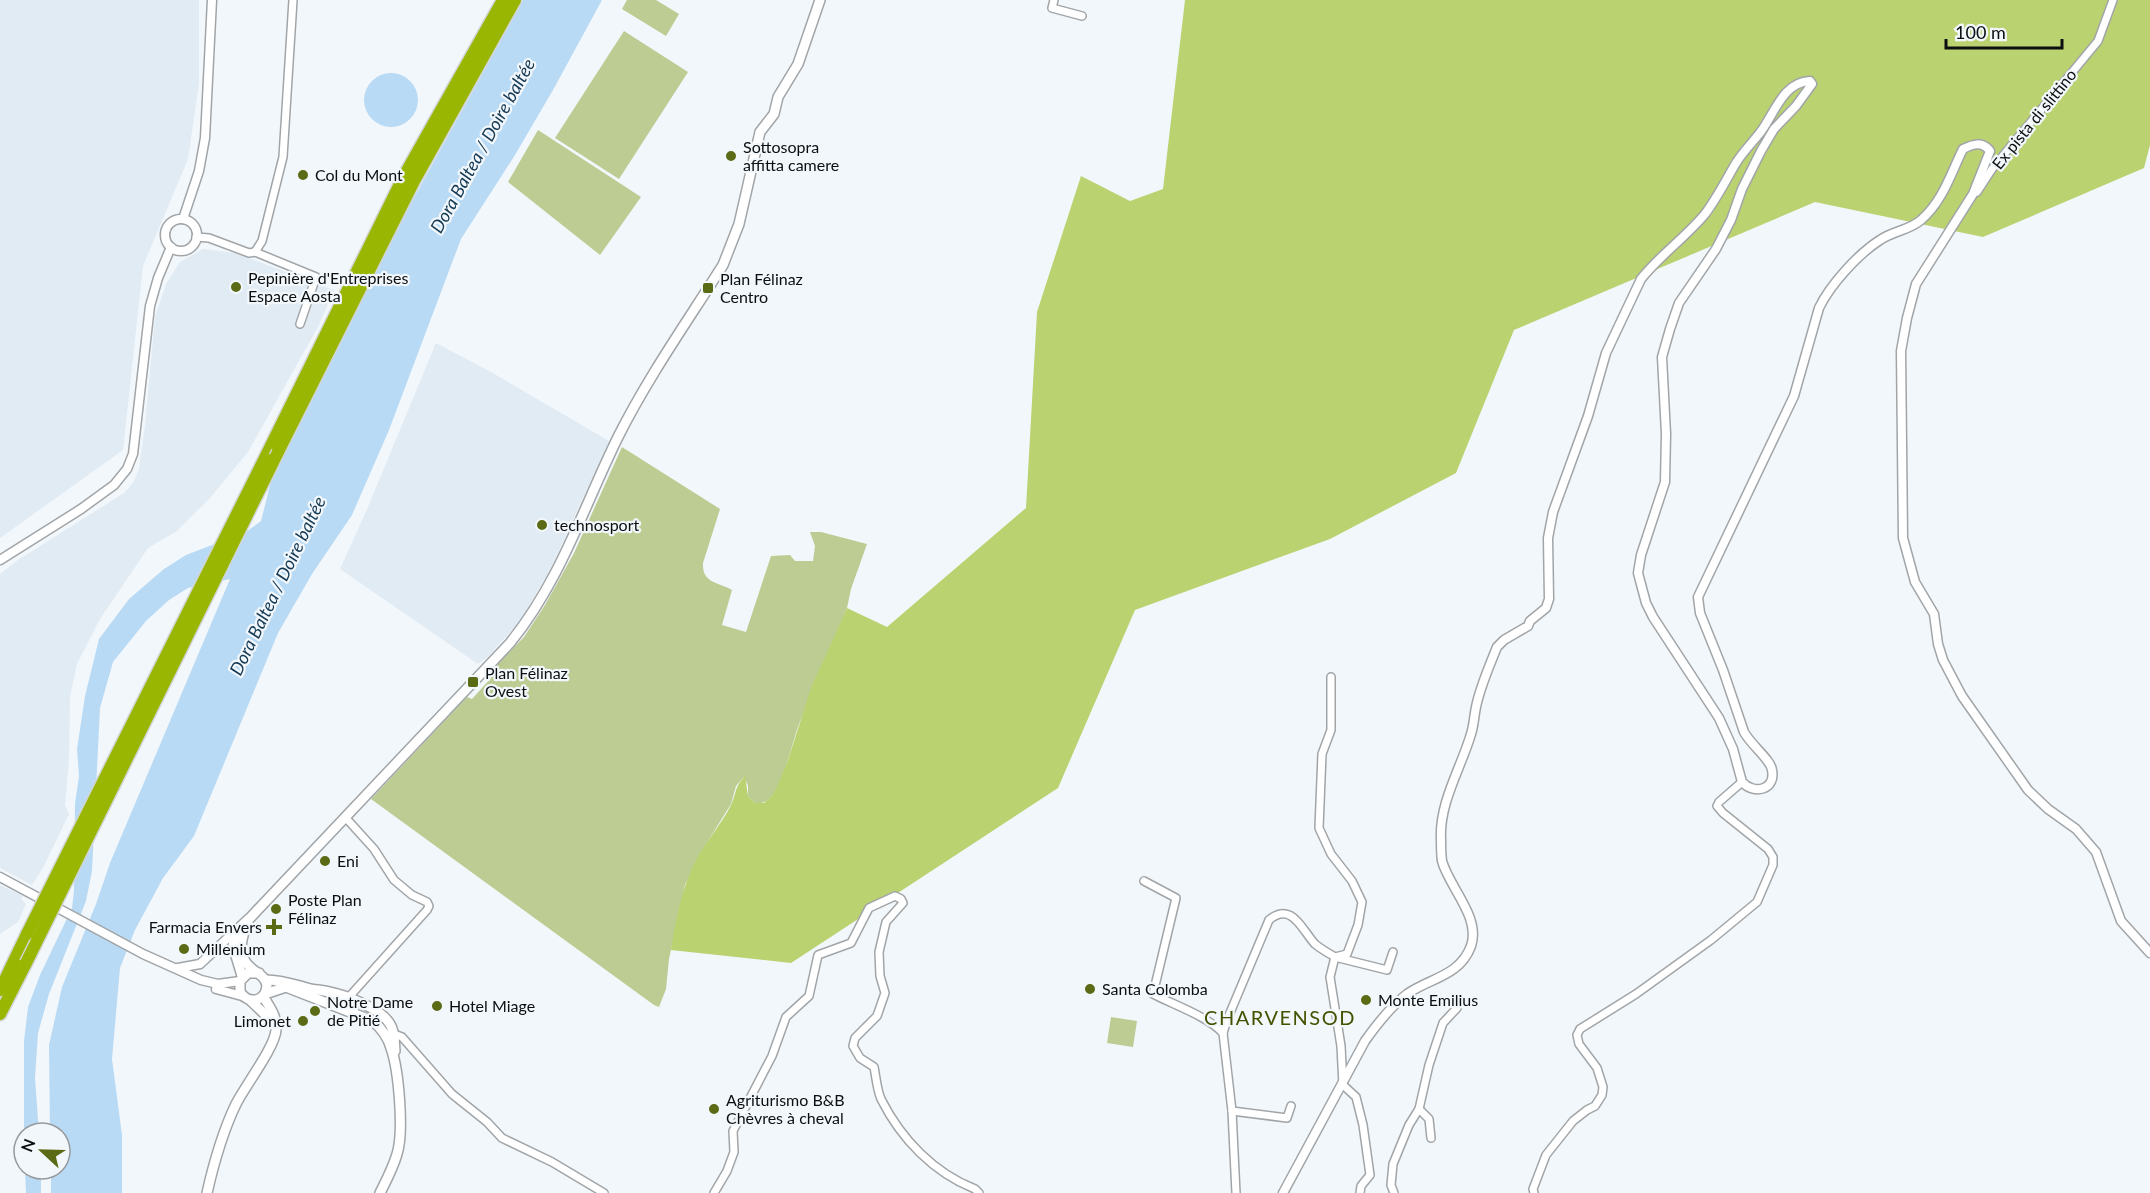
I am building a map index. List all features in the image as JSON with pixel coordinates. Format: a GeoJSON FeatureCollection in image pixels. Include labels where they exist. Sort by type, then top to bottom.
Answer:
{"type":"FeatureCollection","features":[{"type":"Feature","properties":{"kind":"highway"},"geometry":{"type":"LineString","coordinates":[[0,990],[404,178],[503,0]]}},
{"type":"Feature","properties":{"kind":"highway"},"geometry":{"type":"LineString","coordinates":[[0,1014],[414,181],[516,0]]}},
{"type":"Feature","properties":{"kind":"main road"},"geometry":{"type":"LineString","coordinates":[[264,995],[267,990],[262,976],[247,964],[240,947],[249,919],[510,643],[545,594],[641,394],[723,265],[739,224],[760,132],[774,114],[778,97],[798,64],[820,0]]}},
{"type":"Feature","properties":{"kind":"main road"},"geometry":{"type":"LineString","coordinates":[[236,931],[233,946],[241,978],[238,988],[276,1025]]}},
{"type":"Feature","properties":{"kind":"main road"},"geometry":{"type":"LineString","coordinates":[[241,978],[252,972],[348,998],[383,1015],[390,1024],[394,1034],[394,1059],[401,1122],[398,1154],[380,1193]]}},
{"type":"Feature","properties":{"kind":"main road"},"geometry":{"type":"LineString","coordinates":[[247,998],[258,1000],[264,995],[286,987],[365,1017],[380,1028],[391,1047],[394,1059]]}},
{"type":"Feature","properties":{"kind":"main road"},"geometry":{"type":"LineString","coordinates":[[207,1193],[225,1128],[247,1082],[270,1047],[276,1032],[274,1014],[264,995]]}},
{"type":"Feature","properties":{"kind":"street"},"geometry":{"type":"LineString","coordinates":[[183,219],[199,171],[205,138],[212,0]]}},
{"type":"Feature","properties":{"kind":"street"},"geometry":{"type":"LineString","coordinates":[[255,252],[262,241],[283,157],[293,0]]}},
{"type":"Feature","properties":{"kind":"street"},"geometry":{"type":"LineString","coordinates":[[1054,0],[1052,8],[1082,16]]}},
{"type":"Feature","properties":{"kind":"street","name":"Ex pista di slittino"},"geometry":{"type":"LineString","coordinates":[[1947,236],[1992,169],[2098,41],[2113,0]]}},
{"type":"Feature","properties":{"kind":"street"},"geometry":{"type":"LineString","coordinates":[[1283,1193],[1365,1041],[1388,1012],[1410,992],[1448,975],[1461,963],[1471,946],[1472,933],[1466,907],[1442,861],[1440,835],[1444,808],[1472,733],[1475,709],[1497,647],[1504,640],[1528,626],[1530,621],[1546,608],[1549,599],[1548,538],[1554,512],[1588,416],[1606,353],[1641,279],[1688,234],[1707,211],[1739,158],[1760,133],[1791,87],[1800,81],[1810,81],[1812,84],[1806,95],[1779,123],[1764,145],[1716,249],[1679,303],[1674,316],[1662,357],[1666,445],[1665,482],[1641,555],[1638,573],[1646,603],[1719,718],[1733,749],[1742,782],[1753,789],[1764,789],[1770,785],[1773,771],[1767,759],[1753,746],[1744,732],[1700,613],[1698,597],[1791,403],[1819,308],[1826,295],[1857,260],[1880,240],[1923,219],[1950,181],[1963,149],[1972,145],[1983,145],[1990,151],[1973,194],[1916,284],[1901,351],[1902,534],[1905,551],[1915,582],[1934,614],[1942,660],[1962,696],[2028,790],[2048,809],[2076,829],[2096,852],[2121,921],[2150,953]]}},
{"type":"Feature","properties":{"kind":"street"},"geometry":{"type":"LineString","coordinates":[[183,219],[195,227],[196,237],[194,243],[184,250],[171,247],[166,239],[166,229],[173,221],[183,219]]}},
{"type":"Feature","properties":{"kind":"street"},"geometry":{"type":"LineString","coordinates":[[196,237],[209,237],[249,253],[255,252],[316,278],[300,324]]}},
{"type":"Feature","properties":{"kind":"street"},"geometry":{"type":"LineString","coordinates":[[0,560],[81,509],[114,484],[127,469],[133,454],[150,306],[158,278],[171,247]]}},
{"type":"Feature","properties":{"kind":"street"},"geometry":{"type":"LineString","coordinates":[[1331,677],[1331,730],[1322,754],[1319,828],[1331,854],[1352,881],[1362,902],[1358,925],[1347,954],[1335,957]]}},
{"type":"Feature","properties":{"kind":"street"},"geometry":{"type":"LineString","coordinates":[[1534,1193],[1533,1189],[1546,1155],[1573,1121],[1595,1106],[1602,1095],[1603,1087],[1597,1068],[1579,1044],[1576,1035],[1580,1029],[1636,994],[1711,940],[1757,902],[1767,883],[1773,865],[1773,857],[1768,849],[1717,806],[1742,782]]}},
{"type":"Feature","properties":{"kind":"street"},"geometry":{"type":"LineString","coordinates":[[340,1007],[429,906],[427,902],[412,896],[393,880],[374,849],[345,817]]}},
{"type":"Feature","properties":{"kind":"street"},"geometry":{"type":"LineString","coordinates":[[0,877],[176,969],[210,983],[225,984],[241,978]]}},
{"type":"Feature","properties":{"kind":"street"},"geometry":{"type":"LineString","coordinates":[[1144,880],[1176,898],[1153,994],[1218,1027],[1223,1033]]}},
{"type":"Feature","properties":{"kind":"street"},"geometry":{"type":"LineString","coordinates":[[714,1193],[727,1171],[734,1152],[733,1131],[772,1056],[786,1017],[809,996],[818,955],[851,943],[869,908],[896,896],[903,903],[886,922],[879,952],[880,976],[885,993],[877,1016],[855,1038],[853,1046],[860,1058],[874,1067],[880,1097],[920,1154],[959,1183],[979,1193]]}},
{"type":"Feature","properties":{"kind":"street"},"geometry":{"type":"LineString","coordinates":[[1236,1193],[1232,1112],[1223,1033],[1269,920],[1274,915],[1281,914],[1296,918],[1317,945],[1335,957],[1388,970],[1393,952]]}},
{"type":"Feature","properties":{"kind":"street"},"geometry":{"type":"LineString","coordinates":[[176,969],[200,964],[249,919]]}},
{"type":"Feature","properties":{"kind":"street"},"geometry":{"type":"LineString","coordinates":[[141,952],[156,963],[212,988],[225,989],[247,998]]}},
{"type":"Feature","properties":{"kind":"street"},"geometry":{"type":"LineString","coordinates":[[1335,957],[1330,977],[1340,1036],[1343,1084],[1356,1097],[1363,1125],[1370,1174],[1361,1186],[1360,1193]]}},
{"type":"Feature","properties":{"kind":"street"},"geometry":{"type":"LineString","coordinates":[[1394,1193],[1391,1185],[1393,1164],[1419,1109],[1429,1065],[1443,1023],[1457,1008]]}},
{"type":"Feature","properties":{"kind":"street"},"geometry":{"type":"LineString","coordinates":[[394,1034],[402,1037],[452,1094],[487,1122],[502,1138],[552,1162],[604,1193]]}},
{"type":"Feature","properties":{"kind":"street"},"geometry":{"type":"LineString","coordinates":[[1232,1112],[1287,1118],[1291,1106]]}},
{"type":"Feature","properties":{"kind":"street"},"geometry":{"type":"LineString","coordinates":[[1419,1109],[1429,1119],[1431,1138]]}},
{"type":"Feature","properties":{"kind":"shaded area"},"geometry":{"type":"Polygon","coordinates":[[[0,0],[199,0],[199,83],[188,159],[143,266],[123,450],[0,538],[0,0]]]}},
{"type":"Feature","properties":{"kind":"shaded area"},"geometry":{"type":"Polygon","coordinates":[[[203,249],[235,253],[334,290],[319,325],[248,452],[210,498],[177,531],[148,548],[100,619],[77,664],[70,697],[69,759],[65,805],[69,814],[43,868],[32,885],[0,868],[0,574],[18,560],[124,493],[133,483],[139,469],[145,426],[155,317],[166,284],[180,262],[203,249]]]}},
{"type":"Feature","properties":{"kind":"shaded area"},"geometry":{"type":"Polygon","coordinates":[[[436,343],[491,372],[609,441],[549,572],[520,621],[488,657],[478,664],[340,569],[436,343]]]}},
{"type":"Feature","properties":{"kind":"shaded area"},"geometry":{"type":"Polygon","coordinates":[[[0,885],[23,896],[21,899],[26,904],[18,922],[0,934],[0,885]]]}},
{"type":"Feature","properties":{"kind":"green space"},"geometry":{"type":"Polygon","coordinates":[[[627,0],[656,0],[679,14],[666,36],[622,9],[627,0]]]}},
{"type":"Feature","properties":{"kind":"green space"},"geometry":{"type":"Polygon","coordinates":[[[1185,0],[2150,0],[2150,145],[2144,168],[1983,237],[1815,202],[1514,330],[1456,473],[1330,539],[1135,610],[1058,788],[791,963],[671,950],[688,879],[698,856],[733,801],[739,784],[745,776],[748,796],[755,803],[764,803],[776,789],[788,760],[811,688],[847,608],[887,627],[1026,508],[1037,312],[1081,176],[1130,201],[1163,189],[1185,0]]]}},
{"type":"Feature","properties":{"kind":"green space"},"geometry":{"type":"Polygon","coordinates":[[[624,31],[688,72],[619,179],[555,138],[624,31]]]}},
{"type":"Feature","properties":{"kind":"green space"},"geometry":{"type":"Polygon","coordinates":[[[538,130],[641,197],[600,255],[508,182],[538,130]]]}},
{"type":"Feature","properties":{"kind":"green space"},"geometry":{"type":"Polygon","coordinates":[[[622,447],[720,509],[703,563],[703,570],[708,578],[732,590],[722,625],[746,632],[771,556],[790,555],[795,561],[813,561],[815,546],[810,532],[821,532],[867,544],[851,589],[847,608],[799,724],[776,790],[767,800],[755,803],[748,796],[748,786],[744,777],[736,786],[731,804],[698,857],[685,885],[669,959],[666,989],[659,1007],[371,799],[467,697],[472,699],[491,678],[488,674],[524,637],[574,553],[622,447]]]}},
{"type":"Feature","properties":{"kind":"green space"},"geometry":{"type":"Polygon","coordinates":[[[1111,1017],[1137,1021],[1133,1047],[1107,1043],[1111,1017]]]}},
{"type":"Feature","properties":{"kind":"water","name":"Dora Baltea / Doire baltée"},"geometry":{"type":"Polygon","coordinates":[[[523,0],[602,0],[515,155],[461,239],[389,430],[352,515],[312,574],[278,633],[194,836],[163,878],[135,930],[120,968],[112,1059],[122,1135],[122,1193],[51,1193],[51,1181],[72,1181],[72,1121],[50,1121],[49,1045],[62,987],[110,863],[230,579],[188,588],[169,600],[146,621],[113,662],[100,708],[92,871],[86,901],[49,994],[38,1033],[35,1078],[38,1121],[24,1121],[24,1041],[28,1007],[40,975],[72,908],[75,804],[79,776],[77,749],[85,696],[99,639],[129,599],[164,569],[186,555],[246,532],[261,521],[271,481],[401,221],[523,0]]]}},
{"type":"Feature","properties":{"kind":"water"},"geometry":{"type":"Polygon","coordinates":[[[391,73],[401,75],[410,81],[416,90],[418,100],[416,110],[410,119],[401,125],[391,127],[381,125],[372,119],[366,110],[364,100],[366,90],[372,81],[381,75],[391,73]]]}},
{"type":"Feature","properties":{"kind":"water"},"geometry":{"type":"Polygon","coordinates":[[[26,1181],[41,1181],[41,1193],[26,1193],[26,1181]]]}},
{"type":"Feature","properties":{"kind":"place","name":"Sottosopra affitta camere"},"geometry":{"type":"Point","coordinates":[731,156]}},
{"type":"Feature","properties":{"kind":"place","name":"Col du Mont"},"geometry":{"type":"Point","coordinates":[303,175]}},
{"type":"Feature","properties":{"kind":"place","name":"Pepinière d'Entreprises Espace Aosta"},"geometry":{"type":"Point","coordinates":[236,287]}},
{"type":"Feature","properties":{"kind":"place","name":"Plan Félinaz Centro"},"geometry":{"type":"Point","coordinates":[708,288]}},
{"type":"Feature","properties":{"kind":"place","name":"technosport"},"geometry":{"type":"Point","coordinates":[542,525]}},
{"type":"Feature","properties":{"kind":"place","name":"Plan Félinaz Ovest"},"geometry":{"type":"Point","coordinates":[473,682]}},
{"type":"Feature","properties":{"kind":"place","name":"Eni"},"geometry":{"type":"Point","coordinates":[325,861]}},
{"type":"Feature","properties":{"kind":"place","name":"Poste Plan Félinaz"},"geometry":{"type":"Point","coordinates":[276,909]}},
{"type":"Feature","properties":{"kind":"place","name":"Farmacia Envers"},"geometry":{"type":"Point","coordinates":[274,927]}},
{"type":"Feature","properties":{"kind":"place","name":"Millenium"},"geometry":{"type":"Point","coordinates":[184,949]}},
{"type":"Feature","properties":{"kind":"place","name":"Santa Colomba"},"geometry":{"type":"Point","coordinates":[1090,989]}},
{"type":"Feature","properties":{"kind":"place","name":"Monte Emilius"},"geometry":{"type":"Point","coordinates":[1366,1000]}},
{"type":"Feature","properties":{"kind":"place","name":"Hotel Miage"},"geometry":{"type":"Point","coordinates":[437,1006]}},
{"type":"Feature","properties":{"kind":"place","name":"Notre Dame de Pitié"},"geometry":{"type":"Point","coordinates":[315,1011]}},
{"type":"Feature","properties":{"kind":"place","name":"Limonet"},"geometry":{"type":"Point","coordinates":[303,1021]}},
{"type":"Feature","properties":{"kind":"place","name":"Agriturismo B&B Chèvres à cheval"},"geometry":{"type":"Point","coordinates":[714,1109]}},
{"type":"Feature","properties":{"kind":"district","name":"CHARVENSOD"},"geometry":{"type":"Point","coordinates":[1280,1018]}}]}
